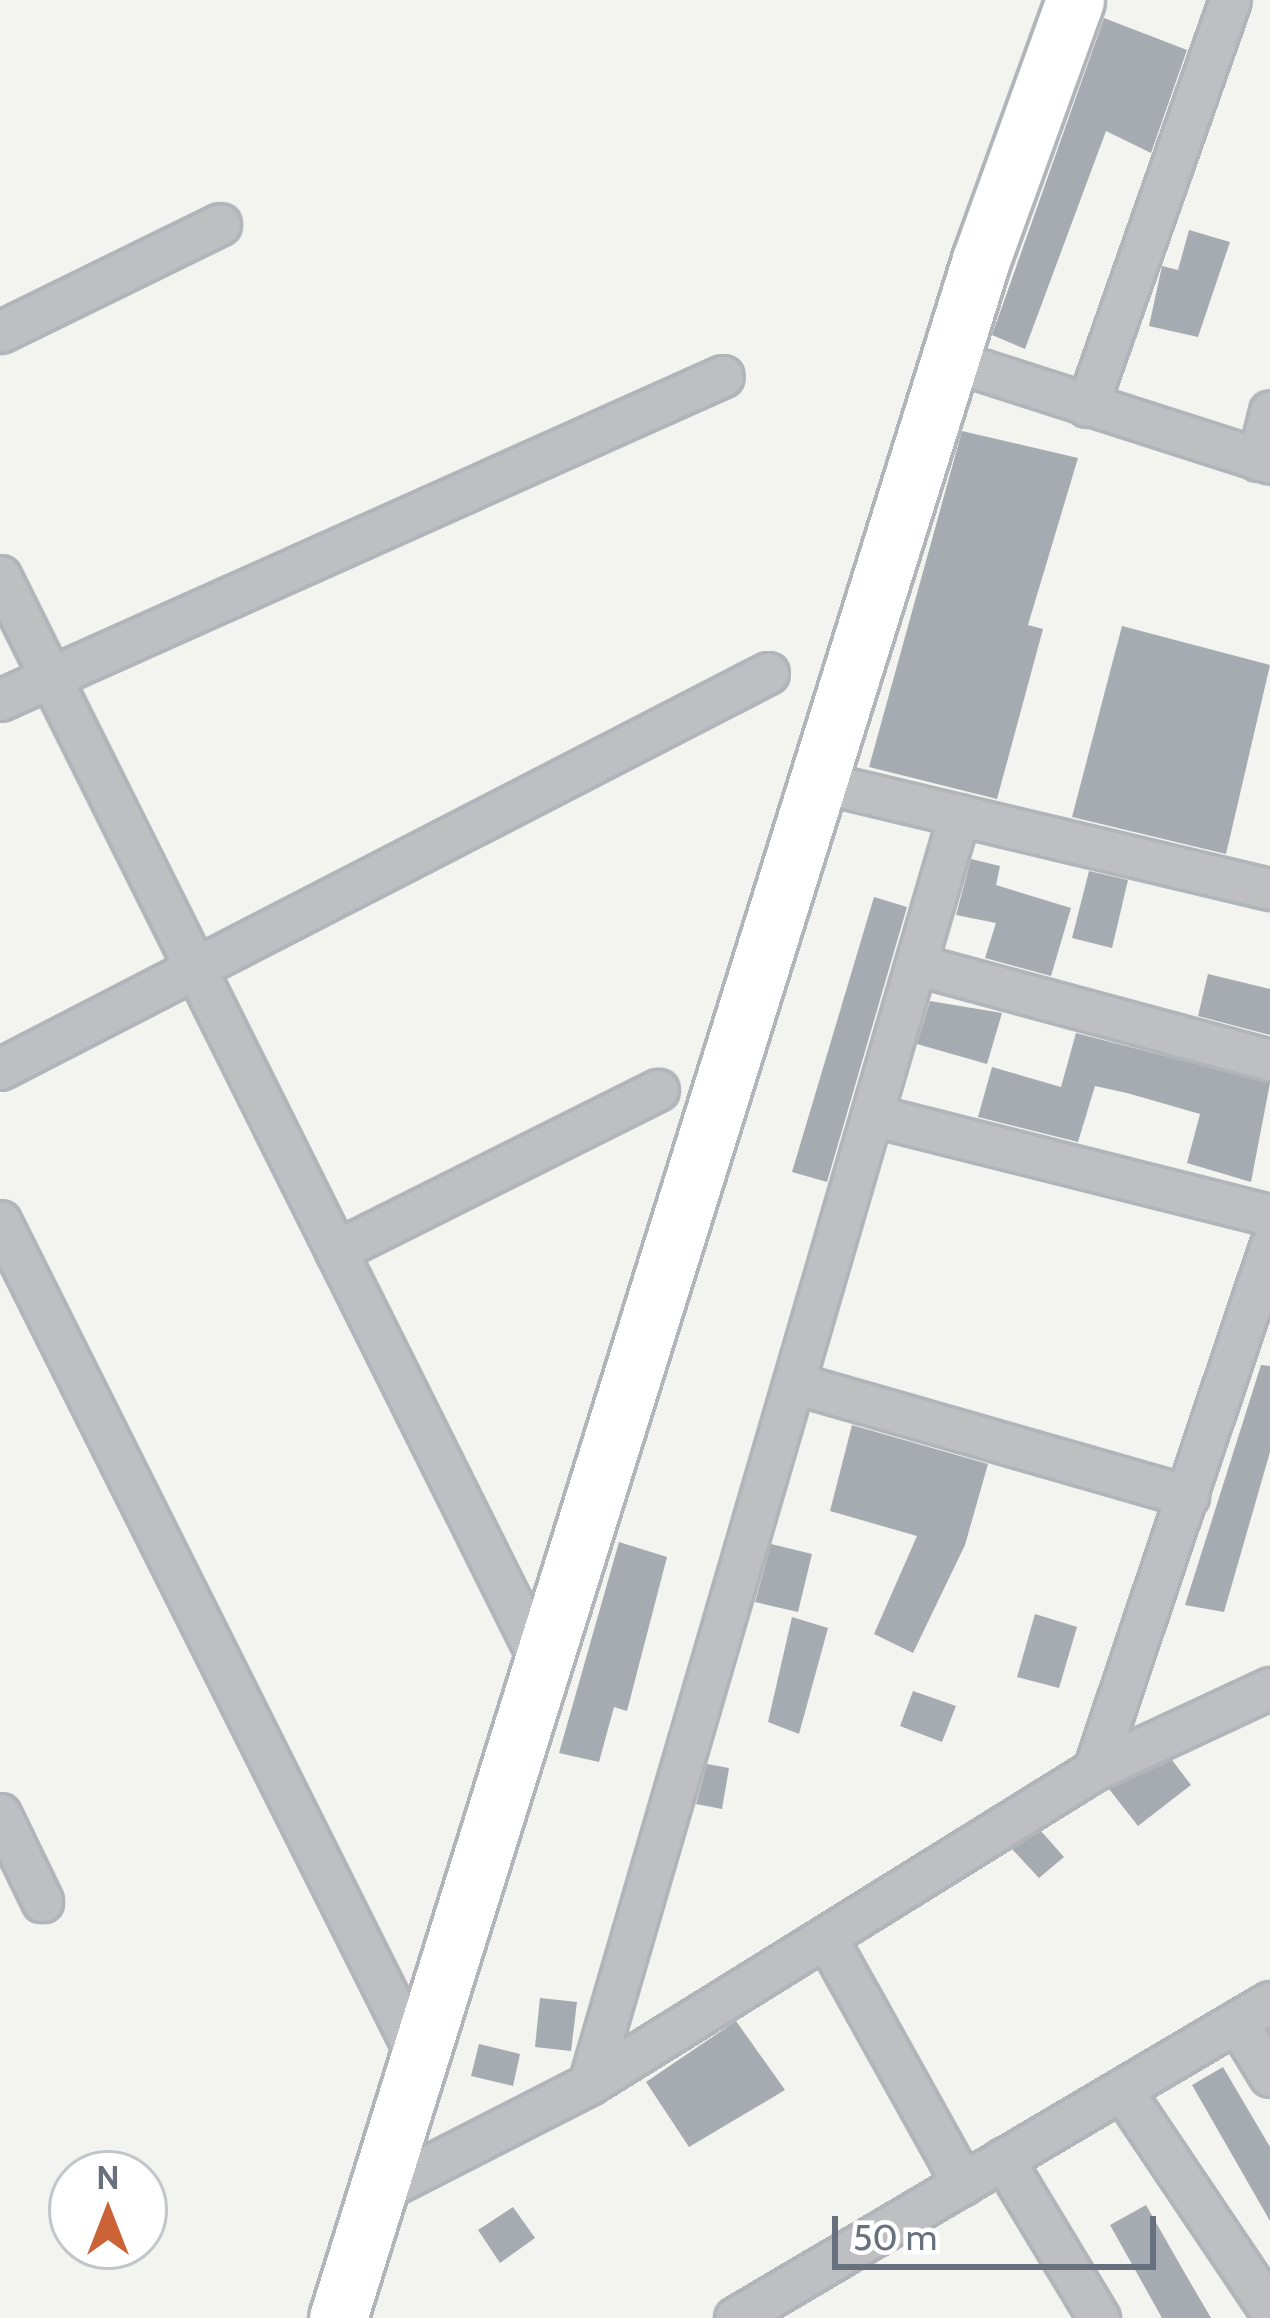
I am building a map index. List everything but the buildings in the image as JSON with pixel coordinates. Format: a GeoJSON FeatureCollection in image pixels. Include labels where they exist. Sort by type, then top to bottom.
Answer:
{"type":"FeatureCollection","features":[{"type":"Feature","properties":{"kind":"main road"},"geometry":{"type":"LineString","coordinates":[[338,2318],[950,360],[1075,0]]}},
{"type":"Feature","properties":{"kind":"street"},"geometry":{"type":"LineString","coordinates":[[1087,406],[1230,0]]}},
{"type":"Feature","properties":{"kind":"street"},"geometry":{"type":"LineString","coordinates":[[0,332],[220,224]]}},
{"type":"Feature","properties":{"kind":"street"},"geometry":{"type":"LineString","coordinates":[[950,360],[1264,461],[1270,411]]}},
{"type":"Feature","properties":{"kind":"street"},"geometry":{"type":"LineString","coordinates":[[0,700],[49,674],[723,376]]}},
{"type":"Feature","properties":{"kind":"street"},"geometry":{"type":"LineString","coordinates":[[0,576],[544,1667]]}},
{"type":"Feature","properties":{"kind":"street"},"geometry":{"type":"LineString","coordinates":[[0,1069],[768,673]]}},
{"type":"Feature","properties":{"kind":"street"},"geometry":{"type":"LineString","coordinates":[[820,782],[1270,889]]}},
{"type":"Feature","properties":{"kind":"street"},"geometry":{"type":"LineString","coordinates":[[589,2084],[875,1116],[959,815]]}},
{"type":"Feature","properties":{"kind":"street"},"geometry":{"type":"LineString","coordinates":[[918,965],[1270,1060]]}},
{"type":"Feature","properties":{"kind":"street"},"geometry":{"type":"LineString","coordinates":[[336,1251],[658,1090]]}},
{"type":"Feature","properties":{"kind":"street"},"geometry":{"type":"LineString","coordinates":[[875,1116],[1270,1215]]}},
{"type":"Feature","properties":{"kind":"street"},"geometry":{"type":"LineString","coordinates":[[0,1221],[419,2059]]}},
{"type":"Feature","properties":{"kind":"street"},"geometry":{"type":"LineString","coordinates":[[1094,1770],[1270,1247]]}},
{"type":"Feature","properties":{"kind":"street"},"geometry":{"type":"LineString","coordinates":[[794,1384],[1188,1496]]}},
{"type":"Feature","properties":{"kind":"street"},"geometry":{"type":"LineString","coordinates":[[378,2192],[589,2084],[828,1942],[1094,1770],[1270,1688]]}},
{"type":"Feature","properties":{"kind":"street"},"geometry":{"type":"LineString","coordinates":[[0,1814],[42,1901]]}},
{"type":"Feature","properties":{"kind":"street"},"geometry":{"type":"LineString","coordinates":[[828,1942],[962,2184]]}},
{"type":"Feature","properties":{"kind":"street"},"geometry":{"type":"LineString","coordinates":[[759,2312],[962,2184],[1253,2012],[1270,2076]]}},
{"type":"Feature","properties":{"kind":"street"},"geometry":{"type":"LineString","coordinates":[[1122,2090],[1270,2310]]}},
{"type":"Feature","properties":{"kind":"street"},"geometry":{"type":"LineString","coordinates":[[1004,2159],[1099,2318]]}}]}
